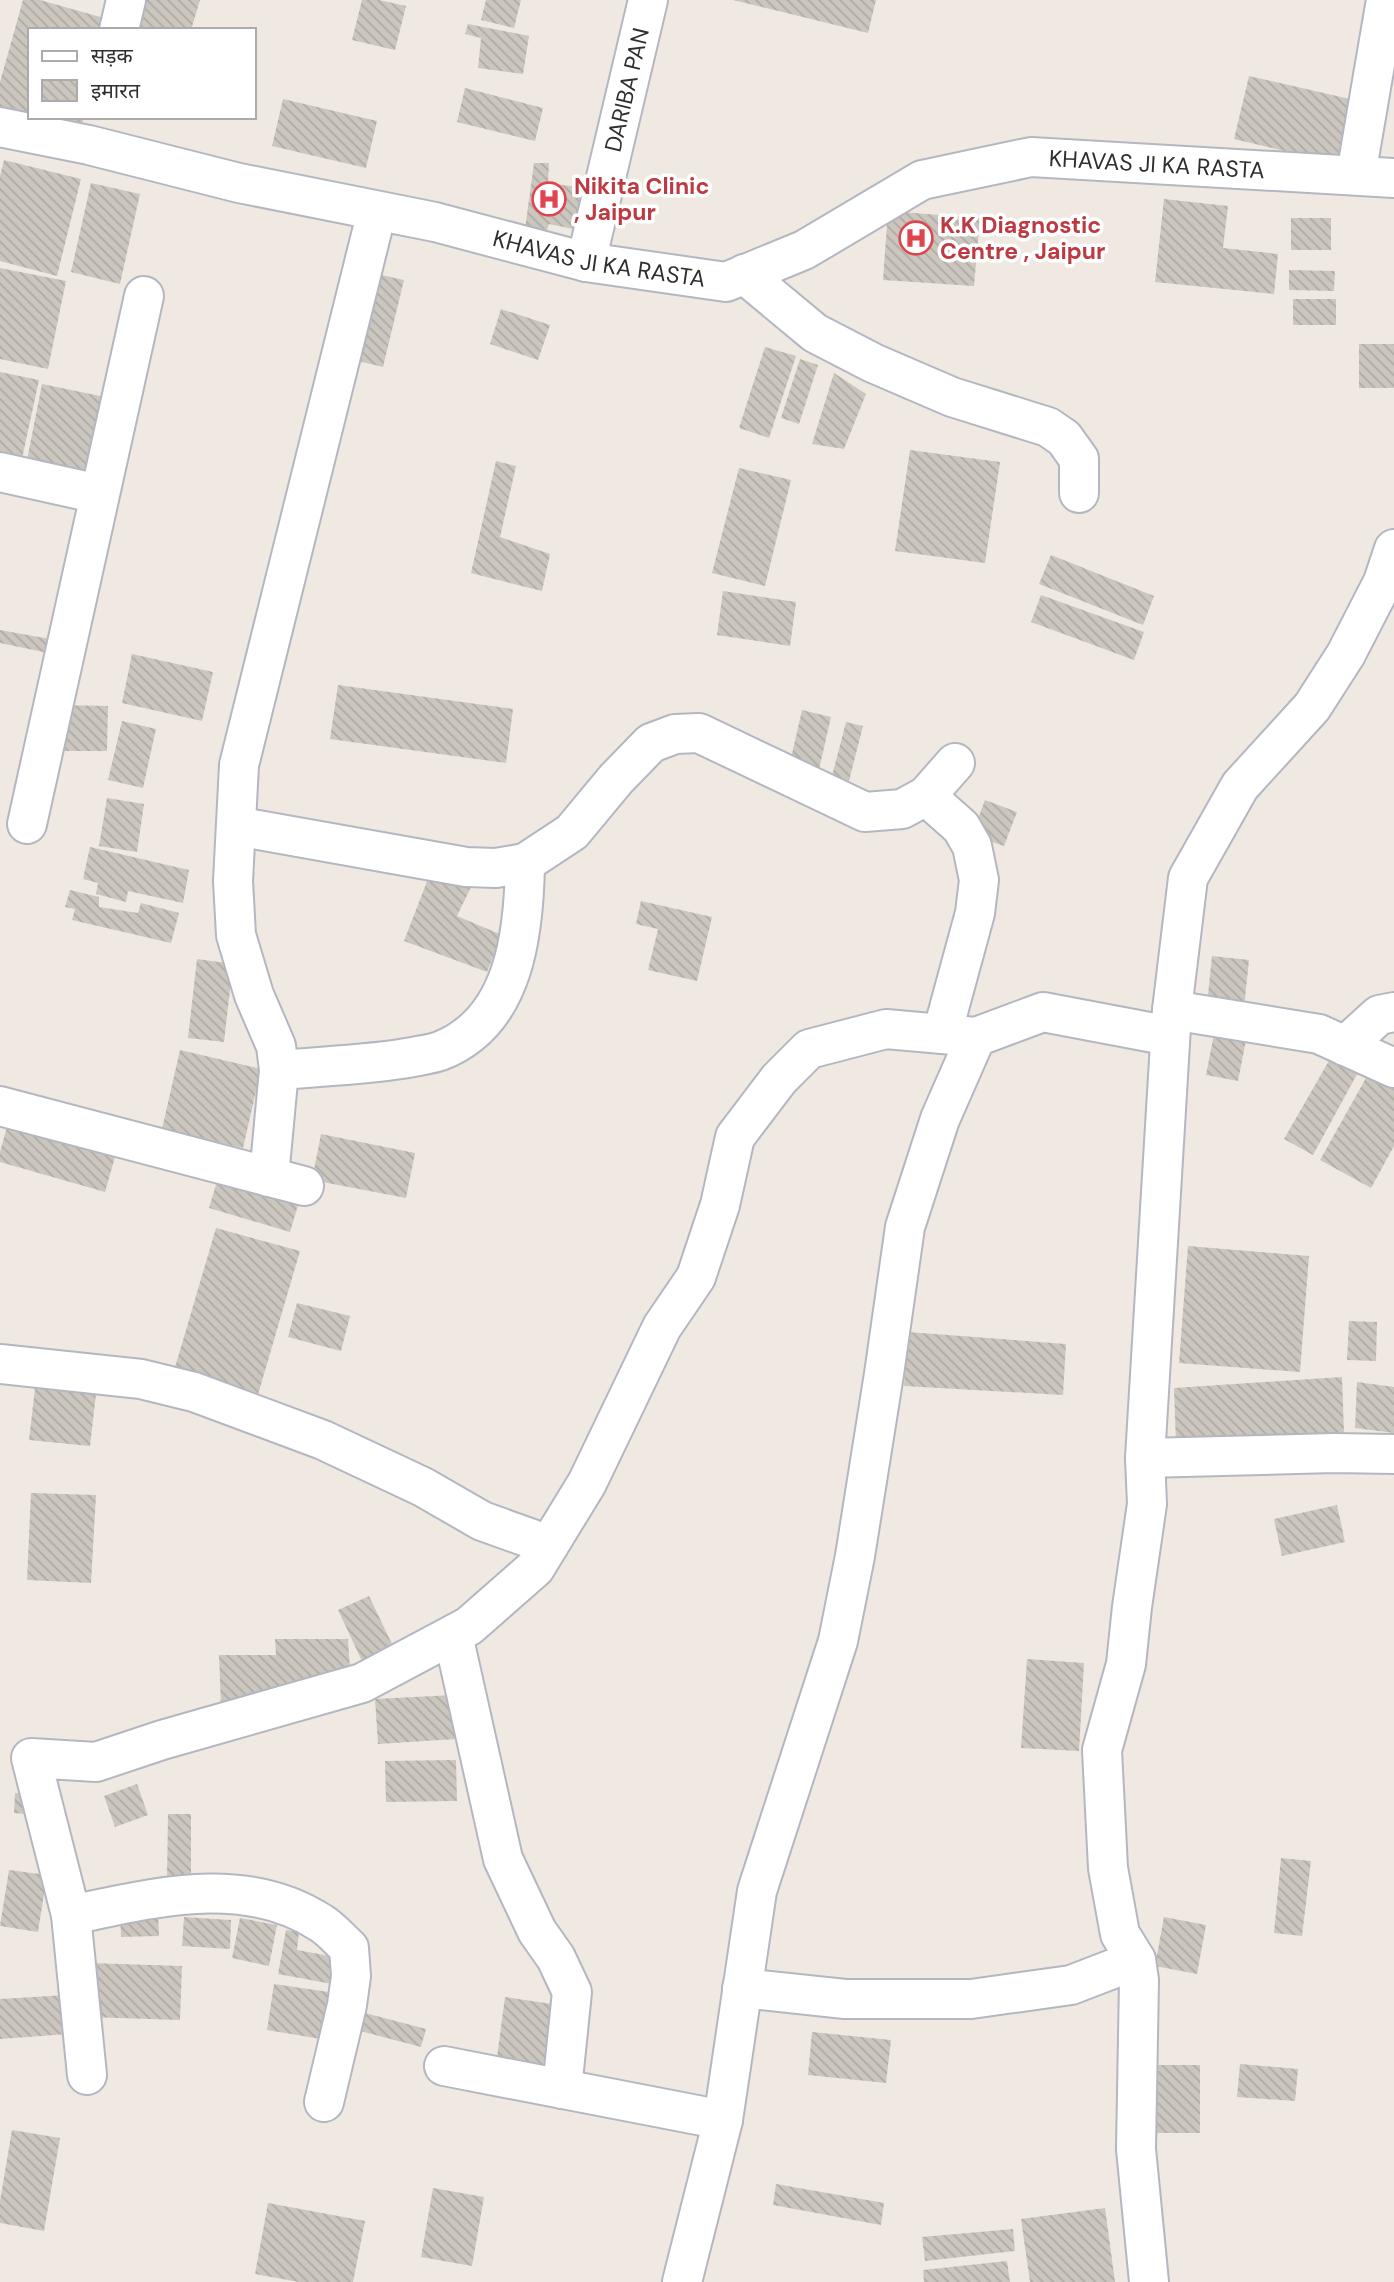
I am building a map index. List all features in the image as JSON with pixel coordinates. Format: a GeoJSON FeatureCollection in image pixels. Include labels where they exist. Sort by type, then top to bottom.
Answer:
{"type":"FeatureCollection","features":[{"type":"Feature","properties":{"kind":"street"},"geometry":{"type":"LineString","coordinates":[[120,28],[127,0]]}},
{"type":"Feature","properties":{"kind":"street","name":"DARIBA PAN"},"geometry":{"type":"LineString","coordinates":[[586,262],[648,0]]}},
{"type":"Feature","properties":{"kind":"street"},"geometry":{"type":"LineString","coordinates":[[1356,175],[1386,0]]}},
{"type":"Feature","properties":{"kind":"street","name":"KHAVAS JI KA RASTA"},"geometry":{"type":"LineString","coordinates":[[0,127],[93,131],[239,183],[435,222],[586,262],[726,282],[804,250],[922,180],[1031,157],[1394,178]]}},
{"type":"Feature","properties":{"kind":"street"},"geometry":{"type":"LineString","coordinates":[[0,1106],[286,1182],[276,1046],[254,995],[236,935],[233,881],[239,765],[377,211]]}},
{"type":"Feature","properties":{"kind":"street"},"geometry":{"type":"LineString","coordinates":[[744,274],[815,333],[873,363],[952,397],[1048,427],[1064,438],[1079,459],[1079,492]]}},
{"type":"Feature","properties":{"kind":"street"},"geometry":{"type":"LineString","coordinates":[[27,824],[144,296]]}},
{"type":"Feature","properties":{"kind":"street"},"geometry":{"type":"LineString","coordinates":[[0,472],[99,494]]}},
{"type":"Feature","properties":{"kind":"street"},"geometry":{"type":"LineString","coordinates":[[1149,2282],[1136,2149],[1139,1980],[1136,1960],[1120,1934],[1108,1868],[1102,1750],[1126,1664],[1146,1504],[1145,1458],[1171,1023],[1188,878],[1240,786],[1312,707],[1346,654],[1383,582],[1394,550]]}},
{"type":"Feature","properties":{"kind":"street"},"geometry":{"type":"LineString","coordinates":[[236,826],[466,867],[496,868],[525,863],[572,832],[616,779],[651,743],[675,734],[699,733],[865,812],[902,809],[926,796],[955,763]]}},
{"type":"Feature","properties":{"kind":"street"},"geometry":{"type":"LineString","coordinates":[[682,2282],[723,2120],[757,1891],[838,1641],[855,1556],[905,1227],[940,1119],[959,1035],[979,880],[972,846],[961,827],[926,796]]}},
{"type":"Feature","properties":{"kind":"street"},"geometry":{"type":"LineString","coordinates":[[279,1070],[395,1060],[439,1052],[474,1032],[498,1000],[516,959],[524,910],[525,863]]}},
{"type":"Feature","properties":{"kind":"street"},"geometry":{"type":"LineString","coordinates":[[88,2075],[71,1915],[16,1759],[96,1762],[162,1740],[362,1683],[470,1626],[536,1568],[587,1483],[662,1327],[696,1277],[720,1205],[735,1138],[779,1079],[809,1049],[886,1029],[959,1035],[1043,1012],[1319,1034],[1394,1068]]}},
{"type":"Feature","properties":{"kind":"street"},"geometry":{"type":"LineString","coordinates":[[1345,1046],[1379,1015],[1394,1012]]}},
{"type":"Feature","properties":{"kind":"street"},"geometry":{"type":"LineString","coordinates":[[0,1364],[141,1379],[194,1392],[323,1440],[423,1487],[482,1521],[549,1545]]}},
{"type":"Feature","properties":{"kind":"street"},"geometry":{"type":"LineString","coordinates":[[1145,1458],[1334,1452],[1394,1454]]}},
{"type":"Feature","properties":{"kind":"street"},"geometry":{"type":"LineString","coordinates":[[453,1635],[503,1859],[537,1931],[556,1958],[572,1992],[562,2089]]}},
{"type":"Feature","properties":{"kind":"street"},"geometry":{"type":"LineString","coordinates":[[71,1915],[169,1895],[246,1894],[285,1904],[323,1924],[349,1948],[351,1976],[324,2102]]}},
{"type":"Feature","properties":{"kind":"street"},"geometry":{"type":"LineString","coordinates":[[742,1988],[845,1999],[971,1999],[1071,1985],[1136,1960]]}},
{"type":"Feature","properties":{"kind":"street"},"geometry":{"type":"LineString","coordinates":[[444,2066],[723,2120]]}},
{"type":"Feature","properties":{"kind":"building"},"geometry":{"type":"Polygon","coordinates":[[[23,0],[40,0],[111,20],[109,28],[28,28],[28,115],[0,107],[0,82],[23,0]]]}},
{"type":"Feature","properties":{"kind":"building"},"geometry":{"type":"Polygon","coordinates":[[[138,0],[200,0],[192,28],[130,28],[138,0]]]}},
{"type":"Feature","properties":{"kind":"building"},"geometry":{"type":"Polygon","coordinates":[[[362,0],[379,0],[406,6],[395,50],[352,40],[362,0]]]}},
{"type":"Feature","properties":{"kind":"building"},"geometry":{"type":"Polygon","coordinates":[[[486,0],[521,0],[514,28],[481,20],[486,0]]]}},
{"type":"Feature","properties":{"kind":"building"},"geometry":{"type":"Polygon","coordinates":[[[733,0],[876,0],[868,33],[733,0]]]}},
{"type":"Feature","properties":{"kind":"building"},"geometry":{"type":"Polygon","coordinates":[[[468,24],[529,36],[523,74],[478,68],[481,38],[465,34],[468,24]]]}},
{"type":"Feature","properties":{"kind":"building"},"geometry":{"type":"Polygon","coordinates":[[[1249,76],[1363,102],[1348,166],[1234,139],[1249,76]]]}},
{"type":"Feature","properties":{"kind":"building"},"geometry":{"type":"Polygon","coordinates":[[[465,88],[543,108],[535,141],[457,122],[465,88]]]}},
{"type":"Feature","properties":{"kind":"building"},"geometry":{"type":"Polygon","coordinates":[[[283,99],[377,121],[366,168],[272,146],[283,99]]]}},
{"type":"Feature","properties":{"kind":"building"},"geometry":{"type":"Polygon","coordinates":[[[45,119],[83,119],[80,130],[45,119]]]}},
{"type":"Feature","properties":{"kind":"building"},"geometry":{"type":"Polygon","coordinates":[[[4,160],[81,179],[57,276],[0,261],[0,176],[4,160]]]}},
{"type":"Feature","properties":{"kind":"building"},"geometry":{"type":"Polygon","coordinates":[[[534,163],[549,163],[548,183],[585,188],[583,231],[549,224],[546,233],[525,229],[534,163]]]}},
{"type":"Feature","properties":{"kind":"building"},"geometry":{"type":"Polygon","coordinates":[[[91,183],[140,194],[120,284],[71,272],[91,183]]]}},
{"type":"Feature","properties":{"kind":"building"},"geometry":{"type":"Polygon","coordinates":[[[1164,199],[1228,206],[1223,248],[1278,254],[1274,294],[1155,282],[1164,199]]]}},
{"type":"Feature","properties":{"kind":"building"},"geometry":{"type":"Polygon","coordinates":[[[888,211],[980,218],[974,286],[883,280],[888,211]]]}},
{"type":"Feature","properties":{"kind":"building"},"geometry":{"type":"Polygon","coordinates":[[[1291,218],[1331,218],[1331,250],[1291,250],[1291,218]]]}},
{"type":"Feature","properties":{"kind":"building"},"geometry":{"type":"Polygon","coordinates":[[[0,268],[66,281],[48,369],[0,359],[0,268]]]}},
{"type":"Feature","properties":{"kind":"building"},"geometry":{"type":"Polygon","coordinates":[[[1289,270],[1335,271],[1334,291],[1289,290],[1289,270]]]}},
{"type":"Feature","properties":{"kind":"building"},"geometry":{"type":"Polygon","coordinates":[[[377,274],[404,280],[383,367],[354,360],[377,274]]]}},
{"type":"Feature","properties":{"kind":"building"},"geometry":{"type":"Polygon","coordinates":[[[1293,299],[1336,299],[1336,325],[1293,325],[1293,299]]]}},
{"type":"Feature","properties":{"kind":"building"},"geometry":{"type":"Polygon","coordinates":[[[501,309],[550,325],[538,360],[490,344],[501,309]]]}},
{"type":"Feature","properties":{"kind":"building"},"geometry":{"type":"Polygon","coordinates":[[[1359,344],[1394,344],[1394,388],[1359,388],[1359,344]]]}},
{"type":"Feature","properties":{"kind":"building"},"geometry":{"type":"Polygon","coordinates":[[[765,347],[796,356],[769,438],[739,428],[765,347]]]}},
{"type":"Feature","properties":{"kind":"building"},"geometry":{"type":"Polygon","coordinates":[[[800,359],[818,365],[799,424],[781,418],[800,359]]]}},
{"type":"Feature","properties":{"kind":"building"},"geometry":{"type":"Polygon","coordinates":[[[0,372],[39,380],[20,468],[0,464],[0,372]]]}},
{"type":"Feature","properties":{"kind":"building"},"geometry":{"type":"Polygon","coordinates":[[[834,373],[866,394],[844,449],[812,444],[834,373]]]}},
{"type":"Feature","properties":{"kind":"building"},"geometry":{"type":"Polygon","coordinates":[[[42,384],[105,397],[88,483],[25,470],[42,384]]]}},
{"type":"Feature","properties":{"kind":"building"},"geometry":{"type":"Polygon","coordinates":[[[910,450],[1000,462],[985,563],[895,551],[910,450]]]}},
{"type":"Feature","properties":{"kind":"building"},"geometry":{"type":"Polygon","coordinates":[[[496,461],[516,466],[500,537],[550,554],[542,591],[471,573],[496,461]]]}},
{"type":"Feature","properties":{"kind":"building"},"geometry":{"type":"Polygon","coordinates":[[[739,468],[791,480],[765,586],[712,573],[739,468]]]}},
{"type":"Feature","properties":{"kind":"building"},"geometry":{"type":"Polygon","coordinates":[[[1051,555],[1154,596],[1143,625],[1039,584],[1051,555]]]}},
{"type":"Feature","properties":{"kind":"building"},"geometry":{"type":"Polygon","coordinates":[[[723,591],[796,602],[790,646],[717,635],[723,591]]]}},
{"type":"Feature","properties":{"kind":"building"},"geometry":{"type":"Polygon","coordinates":[[[1041,595],[1144,632],[1134,660],[1031,622],[1041,595]]]}},
{"type":"Feature","properties":{"kind":"building"},"geometry":{"type":"Polygon","coordinates":[[[0,630],[50,639],[48,653],[0,643],[0,630]]]}},
{"type":"Feature","properties":{"kind":"building"},"geometry":{"type":"Polygon","coordinates":[[[132,654],[213,672],[202,721],[122,703],[132,654]]]}},
{"type":"Feature","properties":{"kind":"building"},"geometry":{"type":"Polygon","coordinates":[[[338,685],[513,709],[506,763],[330,739],[338,685]]]}},
{"type":"Feature","properties":{"kind":"building"},"geometry":{"type":"Polygon","coordinates":[[[59,705],[108,706],[107,751],[58,751],[59,705]]]}},
{"type":"Feature","properties":{"kind":"building"},"geometry":{"type":"Polygon","coordinates":[[[802,710],[831,717],[818,774],[789,767],[802,710]]]}},
{"type":"Feature","properties":{"kind":"building"},"geometry":{"type":"Polygon","coordinates":[[[122,721],[156,729],[143,788],[108,780],[122,721]]]}},
{"type":"Feature","properties":{"kind":"building"},"geometry":{"type":"Polygon","coordinates":[[[846,722],[863,726],[849,781],[832,776],[846,722]]]}},
{"type":"Feature","properties":{"kind":"building"},"geometry":{"type":"Polygon","coordinates":[[[107,798],[144,804],[137,852],[99,846],[107,798]]]}},
{"type":"Feature","properties":{"kind":"building"},"geometry":{"type":"Polygon","coordinates":[[[985,800],[1017,812],[1004,846],[972,835],[985,800]]]}},
{"type":"Feature","properties":{"kind":"building"},"geometry":{"type":"Polygon","coordinates":[[[90,847],[189,870],[183,903],[128,891],[126,902],[96,894],[98,883],[83,879],[90,847]]]}},
{"type":"Feature","properties":{"kind":"building"},"geometry":{"type":"Polygon","coordinates":[[[433,866],[473,883],[457,916],[502,935],[487,972],[404,941],[433,866]]]}},
{"type":"Feature","properties":{"kind":"building"},"geometry":{"type":"Polygon","coordinates":[[[70,890],[99,897],[99,907],[138,913],[141,903],[179,913],[171,943],[72,920],[75,909],[65,907],[70,890]]]}},
{"type":"Feature","properties":{"kind":"building"},"geometry":{"type":"Polygon","coordinates":[[[641,901],[712,917],[697,981],[648,970],[658,929],[636,924],[641,901]]]}},
{"type":"Feature","properties":{"kind":"building"},"geometry":{"type":"Polygon","coordinates":[[[1212,956],[1249,960],[1244,1008],[1207,1004],[1212,956]]]}},
{"type":"Feature","properties":{"kind":"building"},"geometry":{"type":"Polygon","coordinates":[[[197,959],[233,964],[224,1042],[188,1038],[197,959]]]}},
{"type":"Feature","properties":{"kind":"building"},"geometry":{"type":"Polygon","coordinates":[[[1216,1024],[1248,1030],[1238,1081],[1206,1075],[1216,1024]]]}},
{"type":"Feature","properties":{"kind":"building"},"geometry":{"type":"Polygon","coordinates":[[[180,1050],[261,1069],[243,1148],[162,1129],[180,1050]]]}},
{"type":"Feature","properties":{"kind":"building"},"geometry":{"type":"Polygon","coordinates":[[[1334,1052],[1361,1067],[1313,1155],[1284,1139],[1334,1052]]]}},
{"type":"Feature","properties":{"kind":"building"},"geometry":{"type":"Polygon","coordinates":[[[1371,1069],[1394,1082],[1394,1146],[1371,1188],[1320,1160],[1371,1069]]]}},
{"type":"Feature","properties":{"kind":"building"},"geometry":{"type":"Polygon","coordinates":[[[9,1119],[117,1150],[105,1192],[0,1162],[9,1119]]]}},
{"type":"Feature","properties":{"kind":"building"},"geometry":{"type":"Polygon","coordinates":[[[321,1134],[415,1153],[406,1198],[312,1180],[321,1134]]]}},
{"type":"Feature","properties":{"kind":"building"},"geometry":{"type":"Polygon","coordinates":[[[218,1178],[299,1202],[290,1232],[209,1208],[218,1178]]]}},
{"type":"Feature","properties":{"kind":"building"},"geometry":{"type":"Polygon","coordinates":[[[216,1228],[300,1251],[255,1405],[171,1381],[216,1228]]]}},
{"type":"Feature","properties":{"kind":"building"},"geometry":{"type":"Polygon","coordinates":[[[1188,1246],[1309,1256],[1300,1372],[1179,1363],[1188,1246]]]}},
{"type":"Feature","properties":{"kind":"building"},"geometry":{"type":"Polygon","coordinates":[[[297,1303],[350,1316],[341,1351],[288,1337],[297,1303]]]}},
{"type":"Feature","properties":{"kind":"building"},"geometry":{"type":"Polygon","coordinates":[[[1349,1321],[1377,1322],[1376,1361],[1347,1360],[1349,1321]]]}},
{"type":"Feature","properties":{"kind":"building"},"geometry":{"type":"Polygon","coordinates":[[[908,1332],[1066,1344],[1063,1395],[904,1386],[908,1332]]]}},
{"type":"Feature","properties":{"kind":"building"},"geometry":{"type":"Polygon","coordinates":[[[1342,1377],[1344,1433],[1176,1444],[1174,1388],[1342,1377]]]}},
{"type":"Feature","properties":{"kind":"building"},"geometry":{"type":"Polygon","coordinates":[[[1357,1382],[1394,1387],[1394,1433],[1355,1428],[1357,1382]]]}},
{"type":"Feature","properties":{"kind":"building"},"geometry":{"type":"Polygon","coordinates":[[[35,1388],[96,1394],[90,1446],[29,1440],[35,1388]]]}},
{"type":"Feature","properties":{"kind":"building"},"geometry":{"type":"Polygon","coordinates":[[[31,1493],[96,1495],[91,1583],[27,1580],[31,1493]]]}},
{"type":"Feature","properties":{"kind":"building"},"geometry":{"type":"Polygon","coordinates":[[[1337,1505],[1345,1542],[1282,1556],[1274,1519],[1337,1505]]]}},
{"type":"Feature","properties":{"kind":"building"},"geometry":{"type":"Polygon","coordinates":[[[369,1596],[393,1646],[362,1661],[338,1610],[369,1596]]]}},
{"type":"Feature","properties":{"kind":"building"},"geometry":{"type":"Polygon","coordinates":[[[275,1639],[348,1639],[350,1670],[221,1707],[219,1655],[276,1655],[275,1639]]]}},
{"type":"Feature","properties":{"kind":"building"},"geometry":{"type":"Polygon","coordinates":[[[1027,1659],[1084,1663],[1079,1751],[1021,1748],[1027,1659]]]}},
{"type":"Feature","properties":{"kind":"building"},"geometry":{"type":"Polygon","coordinates":[[[453,1695],[456,1739],[378,1744],[375,1699],[453,1695]]]}},
{"type":"Feature","properties":{"kind":"building"},"geometry":{"type":"Polygon","coordinates":[[[456,1760],[457,1801],[386,1802],[385,1761],[456,1760]]]}},
{"type":"Feature","properties":{"kind":"building"},"geometry":{"type":"Polygon","coordinates":[[[137,1784],[148,1815],[115,1827],[104,1796],[137,1784]]]}},
{"type":"Feature","properties":{"kind":"building"},"geometry":{"type":"Polygon","coordinates":[[[15,1793],[26,1794],[25,1814],[14,1813],[15,1793]]]}},
{"type":"Feature","properties":{"kind":"building"},"geometry":{"type":"Polygon","coordinates":[[[168,1814],[191,1814],[191,1877],[167,1877],[168,1814]]]}},
{"type":"Feature","properties":{"kind":"building"},"geometry":{"type":"Polygon","coordinates":[[[1281,1858],[1311,1861],[1302,1936],[1274,1933],[1281,1858]]]}},
{"type":"Feature","properties":{"kind":"building"},"geometry":{"type":"Polygon","coordinates":[[[9,1870],[47,1875],[38,1932],[0,1926],[9,1870]]]}},
{"type":"Feature","properties":{"kind":"building"},"geometry":{"type":"Polygon","coordinates":[[[158,1913],[159,1936],[121,1937],[120,1915],[158,1913]]]}},
{"type":"Feature","properties":{"kind":"building"},"geometry":{"type":"Polygon","coordinates":[[[184,1917],[231,1920],[230,1949],[182,1946],[184,1917]]]}},
{"type":"Feature","properties":{"kind":"building"},"geometry":{"type":"Polygon","coordinates":[[[1164,1917],[1206,1925],[1197,1974],[1155,1966],[1164,1917]]]}},
{"type":"Feature","properties":{"kind":"building"},"geometry":{"type":"Polygon","coordinates":[[[240,1918],[277,1925],[269,1966],[232,1958],[240,1918]]]}},
{"type":"Feature","properties":{"kind":"building"},"geometry":{"type":"Polygon","coordinates":[[[286,1930],[299,1932],[297,1950],[335,1957],[332,1984],[278,1974],[286,1930]]]}},
{"type":"Feature","properties":{"kind":"building"},"geometry":{"type":"Polygon","coordinates":[[[89,1963],[182,1966],[180,2020],[87,2017],[89,1963]]]}},
{"type":"Feature","properties":{"kind":"building"},"geometry":{"type":"Polygon","coordinates":[[[274,1984],[329,1992],[321,2039],[267,2030],[274,1984]]]}},
{"type":"Feature","properties":{"kind":"building"},"geometry":{"type":"Polygon","coordinates":[[[66,1995],[68,2034],[0,2039],[0,1999],[66,1995]]]}},
{"type":"Feature","properties":{"kind":"building"},"geometry":{"type":"Polygon","coordinates":[[[505,1997],[552,2004],[543,2071],[496,2065],[505,1997]]]}},
{"type":"Feature","properties":{"kind":"building"},"geometry":{"type":"Polygon","coordinates":[[[365,2013],[426,2029],[421,2047],[360,2031],[365,2013]]]}},
{"type":"Feature","properties":{"kind":"building"},"geometry":{"type":"Polygon","coordinates":[[[812,2032],[891,2040],[886,2083],[808,2075],[812,2032]]]}},
{"type":"Feature","properties":{"kind":"building"},"geometry":{"type":"Polygon","coordinates":[[[1240,2064],[1298,2069],[1295,2101],[1237,2097],[1240,2064]]]}},
{"type":"Feature","properties":{"kind":"building"},"geometry":{"type":"Polygon","coordinates":[[[1147,2065],[1200,2065],[1200,2133],[1147,2133],[1147,2065]]]}},
{"type":"Feature","properties":{"kind":"building"},"geometry":{"type":"Polygon","coordinates":[[[12,2130],[60,2138],[44,2231],[0,2223],[0,2201],[12,2130]]]}},
{"type":"Feature","properties":{"kind":"building"},"geometry":{"type":"Polygon","coordinates":[[[776,2184],[884,2203],[881,2225],[773,2205],[776,2184]]]}},
{"type":"Feature","properties":{"kind":"building"},"geometry":{"type":"Polygon","coordinates":[[[433,2188],[484,2197],[472,2266],[421,2257],[433,2188]]]}},
{"type":"Feature","properties":{"kind":"building"},"geometry":{"type":"Polygon","coordinates":[[[268,2203],[365,2221],[353,2282],[299,2282],[255,2274],[268,2203]]]}},
{"type":"Feature","properties":{"kind":"building"},"geometry":{"type":"Polygon","coordinates":[[[1105,2208],[1115,2282],[1030,2282],[1021,2219],[1105,2208]]]}},
{"type":"Feature","properties":{"kind":"building"},"geometry":{"type":"Polygon","coordinates":[[[1013,2229],[1015,2251],[925,2261],[922,2237],[1013,2229]]]}},
{"type":"Feature","properties":{"kind":"building"},"geometry":{"type":"Polygon","coordinates":[[[1007,2261],[1010,2282],[924,2282],[923,2270],[1007,2261]]]}},
{"type":"Feature","properties":{"kind":"place","name":"Nikita Clinic , Jaipur"},"geometry":{"type":"Point","coordinates":[549,199]}},
{"type":"Feature","properties":{"kind":"place","name":"K.K Diagnostic Centre , Jaipur"},"geometry":{"type":"Point","coordinates":[916,238]}}]}
